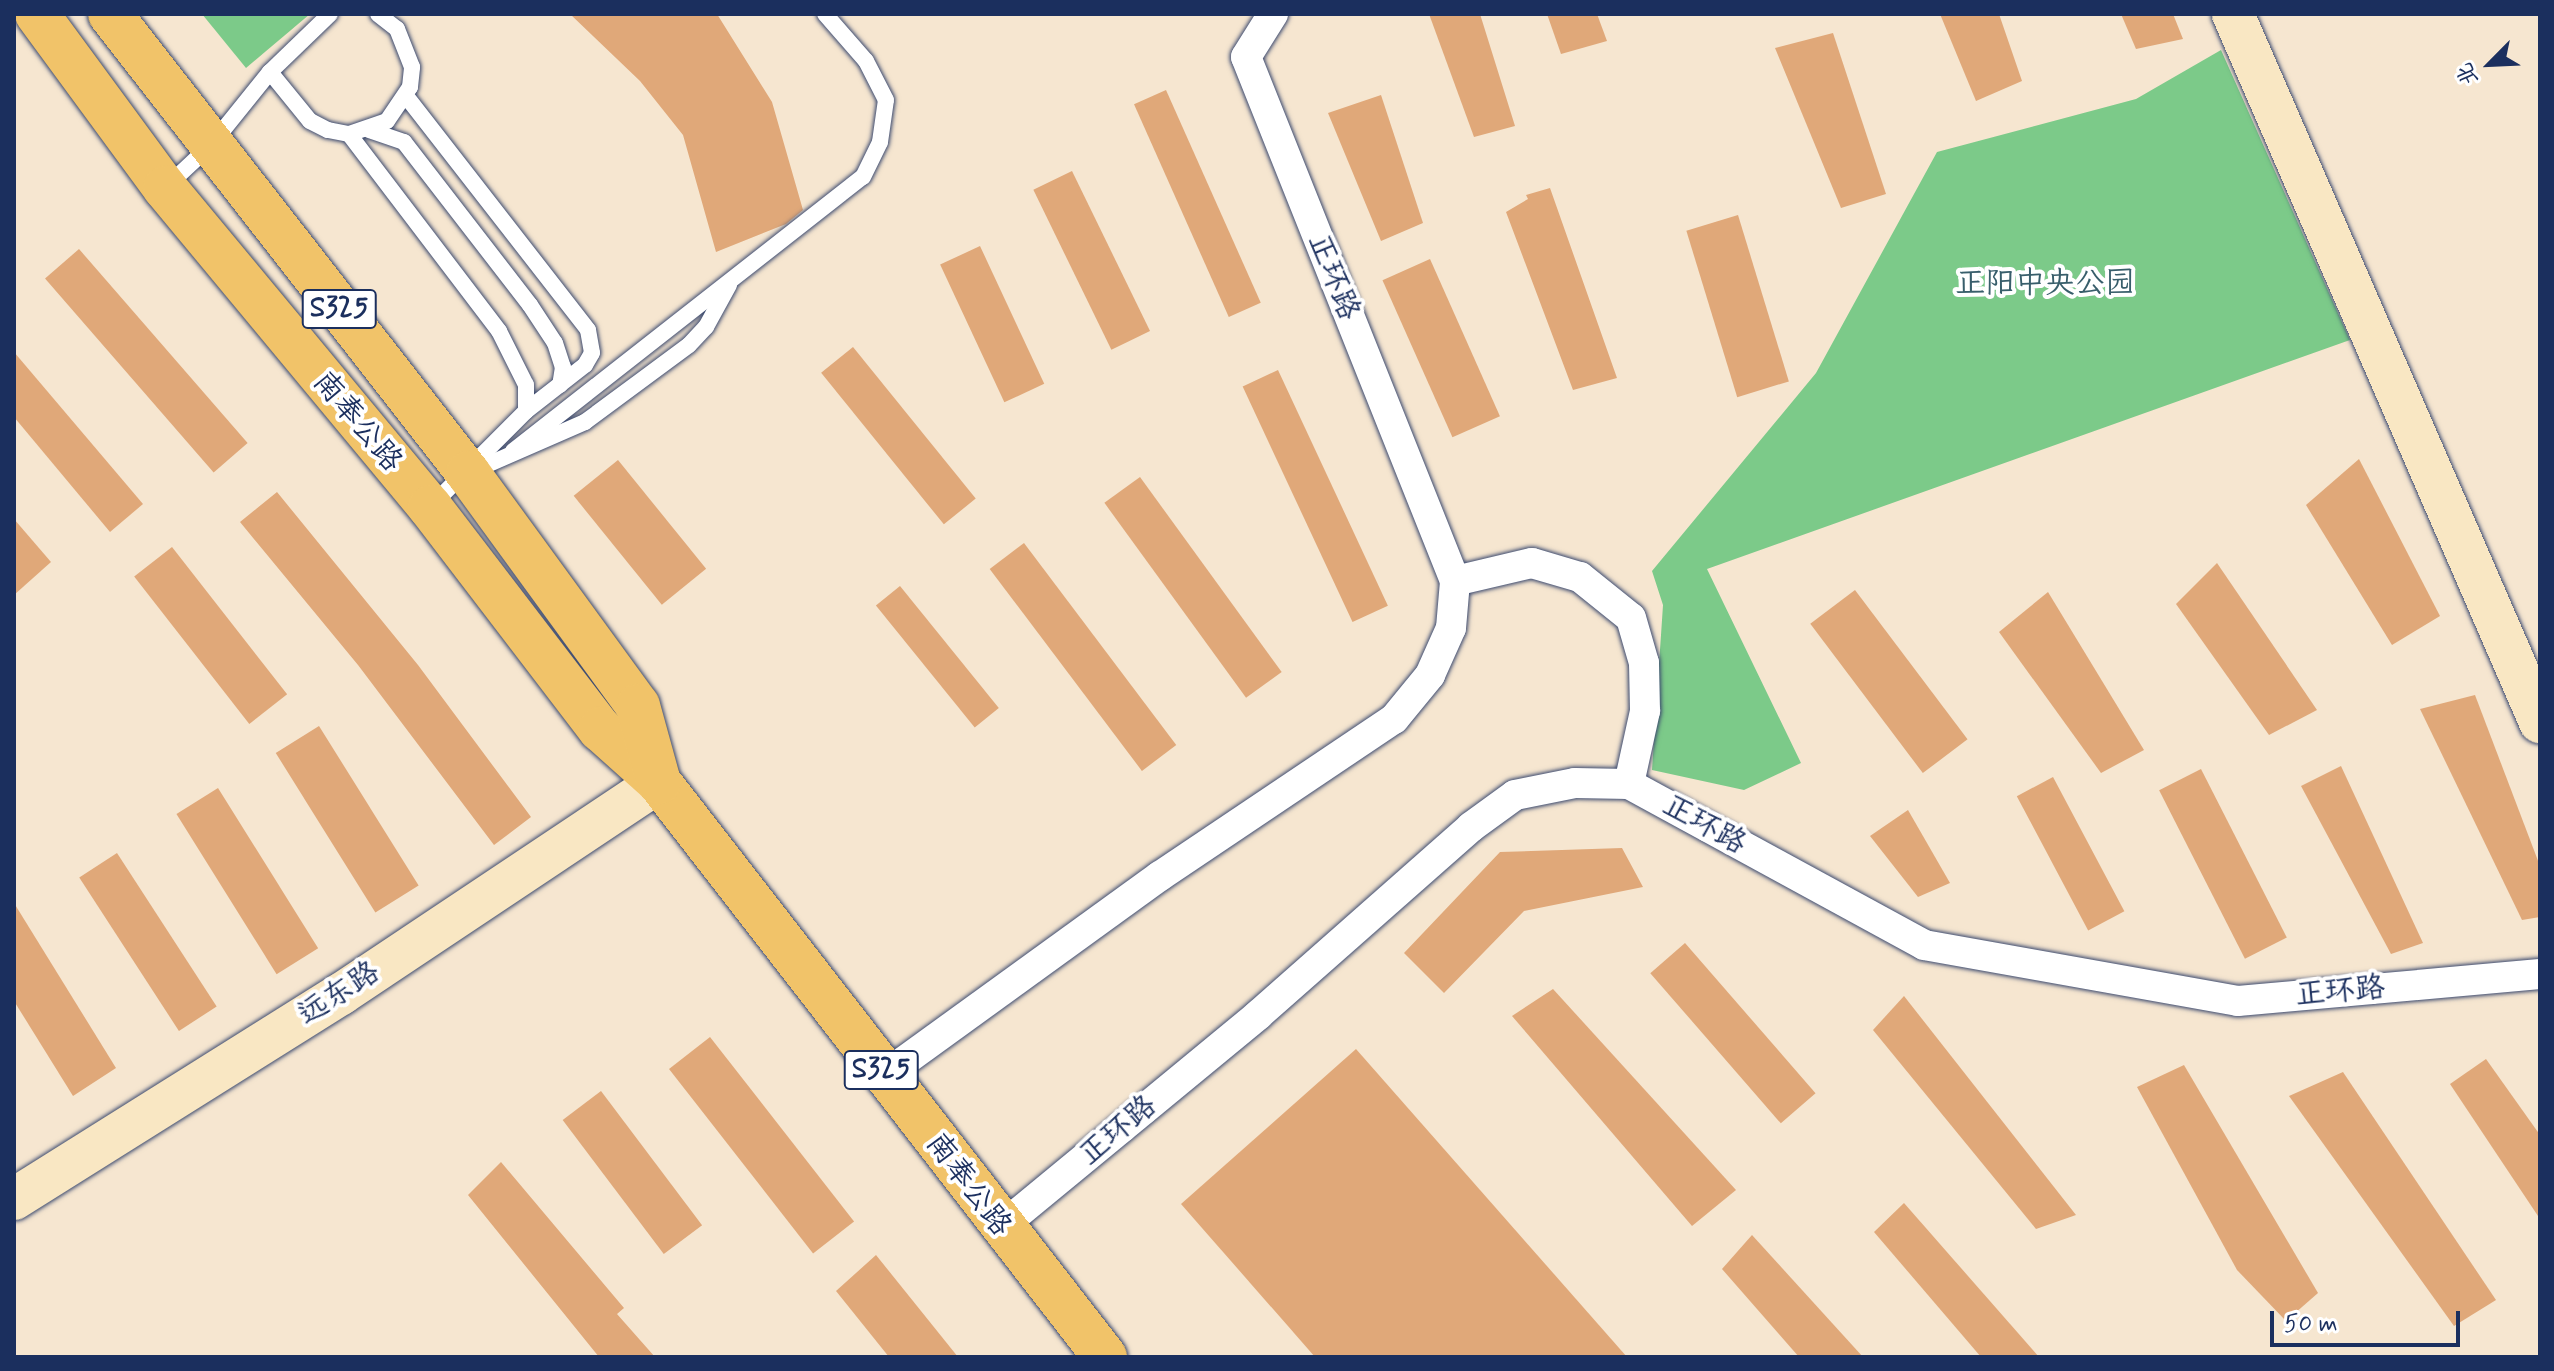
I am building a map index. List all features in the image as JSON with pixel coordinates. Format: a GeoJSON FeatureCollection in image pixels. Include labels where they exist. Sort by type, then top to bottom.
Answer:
{"type":"FeatureCollection","features":[{"type":"Feature","properties":{"kind":"main road","name":"南奉公路"},"geometry":{"type":"LineString","coordinates":[[37,14],[165,188],[430,507],[600,729],[659,782],[1000,1228],[1105,1357]]}},
{"type":"Feature","properties":{"kind":"main road","name":"南奉公路"},"geometry":{"type":"LineString","coordinates":[[110,14],[468,473],[638,706],[659,782]]}},
{"type":"Feature","properties":{"kind":"main road"},"geometry":{"type":"LineString","coordinates":[[2233,14],[2540,722]]}},
{"type":"Feature","properties":{"kind":"main road","name":"远东路"},"geometry":{"type":"LineString","coordinates":[[14,1199],[341,994],[659,782]]}},
{"type":"Feature","properties":{"kind":"street","name":"正环路"},"geometry":{"type":"LineString","coordinates":[[885,1075],[1160,876],[1394,719],[1430,675],[1451,628],[1455,581],[1246,57],[1273,14]]}},
{"type":"Feature","properties":{"kind":"street"},"geometry":{"type":"LineString","coordinates":[[1455,581],[1532,563],[1580,577],[1631,618],[1644,663],[1645,711],[1629,784]]}},
{"type":"Feature","properties":{"kind":"street","name":"正环路"},"geometry":{"type":"LineString","coordinates":[[1000,1228],[1515,795],[1575,783],[1629,784],[1924,945],[2238,1001],[2540,974]]}},
{"type":"Feature","properties":{"kind":"lane"},"geometry":{"type":"LineString","coordinates":[[165,188],[211,145],[270,72],[330,14]]}},
{"type":"Feature","properties":{"kind":"lane"},"geometry":{"type":"LineString","coordinates":[[270,72],[310,121],[349,134],[369,130],[387,121],[406,96],[412,67],[408,47],[378,14]]}},
{"type":"Feature","properties":{"kind":"lane"},"geometry":{"type":"LineString","coordinates":[[513,451],[863,177],[880,142],[886,100],[875,75],[825,14]]}},
{"type":"Feature","properties":{"kind":"lane"},"geometry":{"type":"LineString","coordinates":[[406,96],[588,330],[592,353],[560,385],[526,411],[468,473],[430,507]]}},
{"type":"Feature","properties":{"kind":"lane"},"geometry":{"type":"LineString","coordinates":[[369,130],[404,142],[530,305],[555,343],[563,367],[560,385]]}},
{"type":"Feature","properties":{"kind":"lane"},"geometry":{"type":"LineString","coordinates":[[349,134],[499,331],[526,385],[526,411]]}},
{"type":"Feature","properties":{"kind":"lane"},"geometry":{"type":"LineString","coordinates":[[468,473],[585,422],[689,345],[706,327],[732,279]]}},
{"type":"Feature","properties":{"kind":"green space"},"geometry":{"type":"Polygon","coordinates":[[[202,14],[310,14],[246,68],[202,14]]]}},
{"type":"Feature","properties":{"kind":"green space","name":"正阳中央公园"},"geometry":{"type":"Polygon","coordinates":[[[2221,50],[2350,340],[1707,569],[1801,763],[1744,790],[1652,770],[1663,605],[1652,571],[1816,373],[1937,152],[2136,99],[2221,50]]]}},
{"type":"Feature","properties":{"kind":"building"},"geometry":{"type":"Polygon","coordinates":[[[570,14],[717,14],[772,102],[803,210],[786,224],[716,252],[683,135],[640,81],[570,14]]]}},
{"type":"Feature","properties":{"kind":"building"},"geometry":{"type":"Polygon","coordinates":[[[1429,14],[1480,14],[1515,126],[1474,137],[1429,14]]]}},
{"type":"Feature","properties":{"kind":"building"},"geometry":{"type":"Polygon","coordinates":[[[1547,14],[1597,14],[1607,41],[1561,54],[1547,14]]]}},
{"type":"Feature","properties":{"kind":"building"},"geometry":{"type":"Polygon","coordinates":[[[1940,14],[1999,14],[2022,81],[1976,101],[1940,14]]]}},
{"type":"Feature","properties":{"kind":"building"},"geometry":{"type":"Polygon","coordinates":[[[2121,14],[2173,14],[2183,39],[2136,49],[2121,14]]]}},
{"type":"Feature","properties":{"kind":"building"},"geometry":{"type":"Polygon","coordinates":[[[1833,33],[1886,194],[1841,208],[1775,48],[1833,33]]]}},
{"type":"Feature","properties":{"kind":"building"},"geometry":{"type":"Polygon","coordinates":[[[1166,90],[1261,303],[1229,317],[1134,104],[1166,90]]]}},
{"type":"Feature","properties":{"kind":"building"},"geometry":{"type":"Polygon","coordinates":[[[1381,95],[1423,223],[1381,241],[1328,113],[1381,95]]]}},
{"type":"Feature","properties":{"kind":"building"},"geometry":{"type":"Polygon","coordinates":[[[1072,171],[1150,331],[1111,350],[1033,190],[1072,171]]]}},
{"type":"Feature","properties":{"kind":"building"},"geometry":{"type":"Polygon","coordinates":[[[1550,188],[1617,378],[1573,390],[1506,212],[1528,199],[1526,195],[1550,188]]]}},
{"type":"Feature","properties":{"kind":"building"},"geometry":{"type":"Polygon","coordinates":[[[1738,215],[1789,381],[1737,397],[1686,231],[1738,215]]]}},
{"type":"Feature","properties":{"kind":"building"},"geometry":{"type":"Polygon","coordinates":[[[980,246],[1044,384],[1004,402],[940,265],[980,246]]]}},
{"type":"Feature","properties":{"kind":"building"},"geometry":{"type":"Polygon","coordinates":[[[79,249],[248,443],[214,472],[45,279],[79,249]]]}},
{"type":"Feature","properties":{"kind":"building"},"geometry":{"type":"Polygon","coordinates":[[[1430,259],[1500,416],[1452,437],[1382,280],[1430,259]]]}},
{"type":"Feature","properties":{"kind":"building"},"geometry":{"type":"Polygon","coordinates":[[[853,347],[976,499],[944,524],[821,373],[853,347]]]}},
{"type":"Feature","properties":{"kind":"building"},"geometry":{"type":"Polygon","coordinates":[[[14,352],[143,504],[110,532],[14,417],[14,352]]]}},
{"type":"Feature","properties":{"kind":"building"},"geometry":{"type":"Polygon","coordinates":[[[1278,370],[1388,606],[1353,622],[1243,386],[1278,370]]]}},
{"type":"Feature","properties":{"kind":"building"},"geometry":{"type":"Polygon","coordinates":[[[2359,459],[2440,616],[2392,645],[2306,505],[2359,459]]]}},
{"type":"Feature","properties":{"kind":"building"},"geometry":{"type":"Polygon","coordinates":[[[618,460],[706,569],[662,605],[574,496],[618,460]]]}},
{"type":"Feature","properties":{"kind":"building"},"geometry":{"type":"Polygon","coordinates":[[[1140,477],[1282,672],[1246,698],[1104,503],[1140,477]]]}},
{"type":"Feature","properties":{"kind":"building"},"geometry":{"type":"Polygon","coordinates":[[[277,492],[418,665],[531,817],[494,845],[358,665],[240,522],[277,492]]]}},
{"type":"Feature","properties":{"kind":"building"},"geometry":{"type":"Polygon","coordinates":[[[14,519],[51,562],[14,595],[14,519]]]}},
{"type":"Feature","properties":{"kind":"building"},"geometry":{"type":"Polygon","coordinates":[[[1024,543],[1176,745],[1142,771],[990,569],[1024,543]]]}},
{"type":"Feature","properties":{"kind":"building"},"geometry":{"type":"Polygon","coordinates":[[[172,547],[287,694],[249,724],[134,577],[172,547]]]}},
{"type":"Feature","properties":{"kind":"building"},"geometry":{"type":"Polygon","coordinates":[[[2217,563],[2317,710],[2269,735],[2176,604],[2217,563]]]}},
{"type":"Feature","properties":{"kind":"building"},"geometry":{"type":"Polygon","coordinates":[[[900,586],[999,708],[975,728],[876,606],[900,586]]]}},
{"type":"Feature","properties":{"kind":"building"},"geometry":{"type":"Polygon","coordinates":[[[1855,590],[1968,739],[1923,773],[1810,624],[1855,590]]]}},
{"type":"Feature","properties":{"kind":"building"},"geometry":{"type":"Polygon","coordinates":[[[2048,592],[2144,750],[2101,773],[1999,632],[2048,592]]]}},
{"type":"Feature","properties":{"kind":"building"},"geometry":{"type":"Polygon","coordinates":[[[2475,695],[2540,866],[2540,917],[2522,920],[2420,709],[2475,695]]]}},
{"type":"Feature","properties":{"kind":"building"},"geometry":{"type":"Polygon","coordinates":[[[319,726],[419,885],[375,912],[276,753],[319,726]]]}},
{"type":"Feature","properties":{"kind":"building"},"geometry":{"type":"Polygon","coordinates":[[[2341,766],[2423,943],[2391,954],[2301,786],[2341,766]]]}},
{"type":"Feature","properties":{"kind":"building"},"geometry":{"type":"Polygon","coordinates":[[[2201,769],[2287,937],[2245,959],[2159,790],[2201,769]]]}},
{"type":"Feature","properties":{"kind":"building"},"geometry":{"type":"Polygon","coordinates":[[[2053,777],[2124,911],[2088,930],[2017,796],[2053,777]]]}},
{"type":"Feature","properties":{"kind":"building"},"geometry":{"type":"Polygon","coordinates":[[[218,788],[318,948],[277,974],[176,814],[218,788]]]}},
{"type":"Feature","properties":{"kind":"building"},"geometry":{"type":"Polygon","coordinates":[[[1908,810],[1950,883],[1918,897],[1870,836],[1908,810]]]}},
{"type":"Feature","properties":{"kind":"building"},"geometry":{"type":"Polygon","coordinates":[[[1622,848],[1643,887],[1524,911],[1444,993],[1404,953],[1500,852],[1622,848]]]}},
{"type":"Feature","properties":{"kind":"building"},"geometry":{"type":"Polygon","coordinates":[[[117,853],[217,1006],[179,1031],[79,878],[117,853]]]}},
{"type":"Feature","properties":{"kind":"building"},"geometry":{"type":"Polygon","coordinates":[[[14,903],[116,1068],[73,1096],[14,1001],[14,903]]]}},
{"type":"Feature","properties":{"kind":"building"},"geometry":{"type":"Polygon","coordinates":[[[1685,943],[1816,1093],[1781,1123],[1650,973],[1685,943]]]}},
{"type":"Feature","properties":{"kind":"building"},"geometry":{"type":"Polygon","coordinates":[[[1553,989],[1736,1190],[1692,1226],[1512,1016],[1553,989]]]}},
{"type":"Feature","properties":{"kind":"building"},"geometry":{"type":"Polygon","coordinates":[[[1904,996],[2076,1215],[2036,1229],[1873,1030],[1904,996]]]}},
{"type":"Feature","properties":{"kind":"building"},"geometry":{"type":"Polygon","coordinates":[[[710,1037],[854,1221],[813,1253],[669,1069],[710,1037]]]}},
{"type":"Feature","properties":{"kind":"building"},"geometry":{"type":"Polygon","coordinates":[[[1356,1049],[1627,1357],[1315,1357],[1181,1204],[1356,1049]]]}},
{"type":"Feature","properties":{"kind":"building"},"geometry":{"type":"Polygon","coordinates":[[[2486,1059],[2540,1135],[2540,1219],[2450,1084],[2486,1059]]]}},
{"type":"Feature","properties":{"kind":"building"},"geometry":{"type":"Polygon","coordinates":[[[2184,1065],[2318,1293],[2286,1321],[2237,1270],[2137,1087],[2184,1065]]]}},
{"type":"Feature","properties":{"kind":"building"},"geometry":{"type":"Polygon","coordinates":[[[2343,1072],[2496,1300],[2454,1326],[2289,1096],[2343,1072]]]}},
{"type":"Feature","properties":{"kind":"building"},"geometry":{"type":"Polygon","coordinates":[[[601,1091],[702,1225],[664,1254],[563,1120],[601,1091]]]}},
{"type":"Feature","properties":{"kind":"building"},"geometry":{"type":"Polygon","coordinates":[[[501,1162],[624,1308],[617,1314],[655,1357],[599,1357],[468,1195],[501,1162]]]}},
{"type":"Feature","properties":{"kind":"building"},"geometry":{"type":"Polygon","coordinates":[[[1904,1203],[2039,1357],[1981,1357],[1874,1232],[1904,1203]]]}},
{"type":"Feature","properties":{"kind":"building"},"geometry":{"type":"Polygon","coordinates":[[[1752,1235],[1863,1357],[1799,1357],[1722,1269],[1752,1235]]]}},
{"type":"Feature","properties":{"kind":"building"},"geometry":{"type":"Polygon","coordinates":[[[876,1255],[958,1357],[889,1357],[836,1291],[876,1255]]]}}]}
